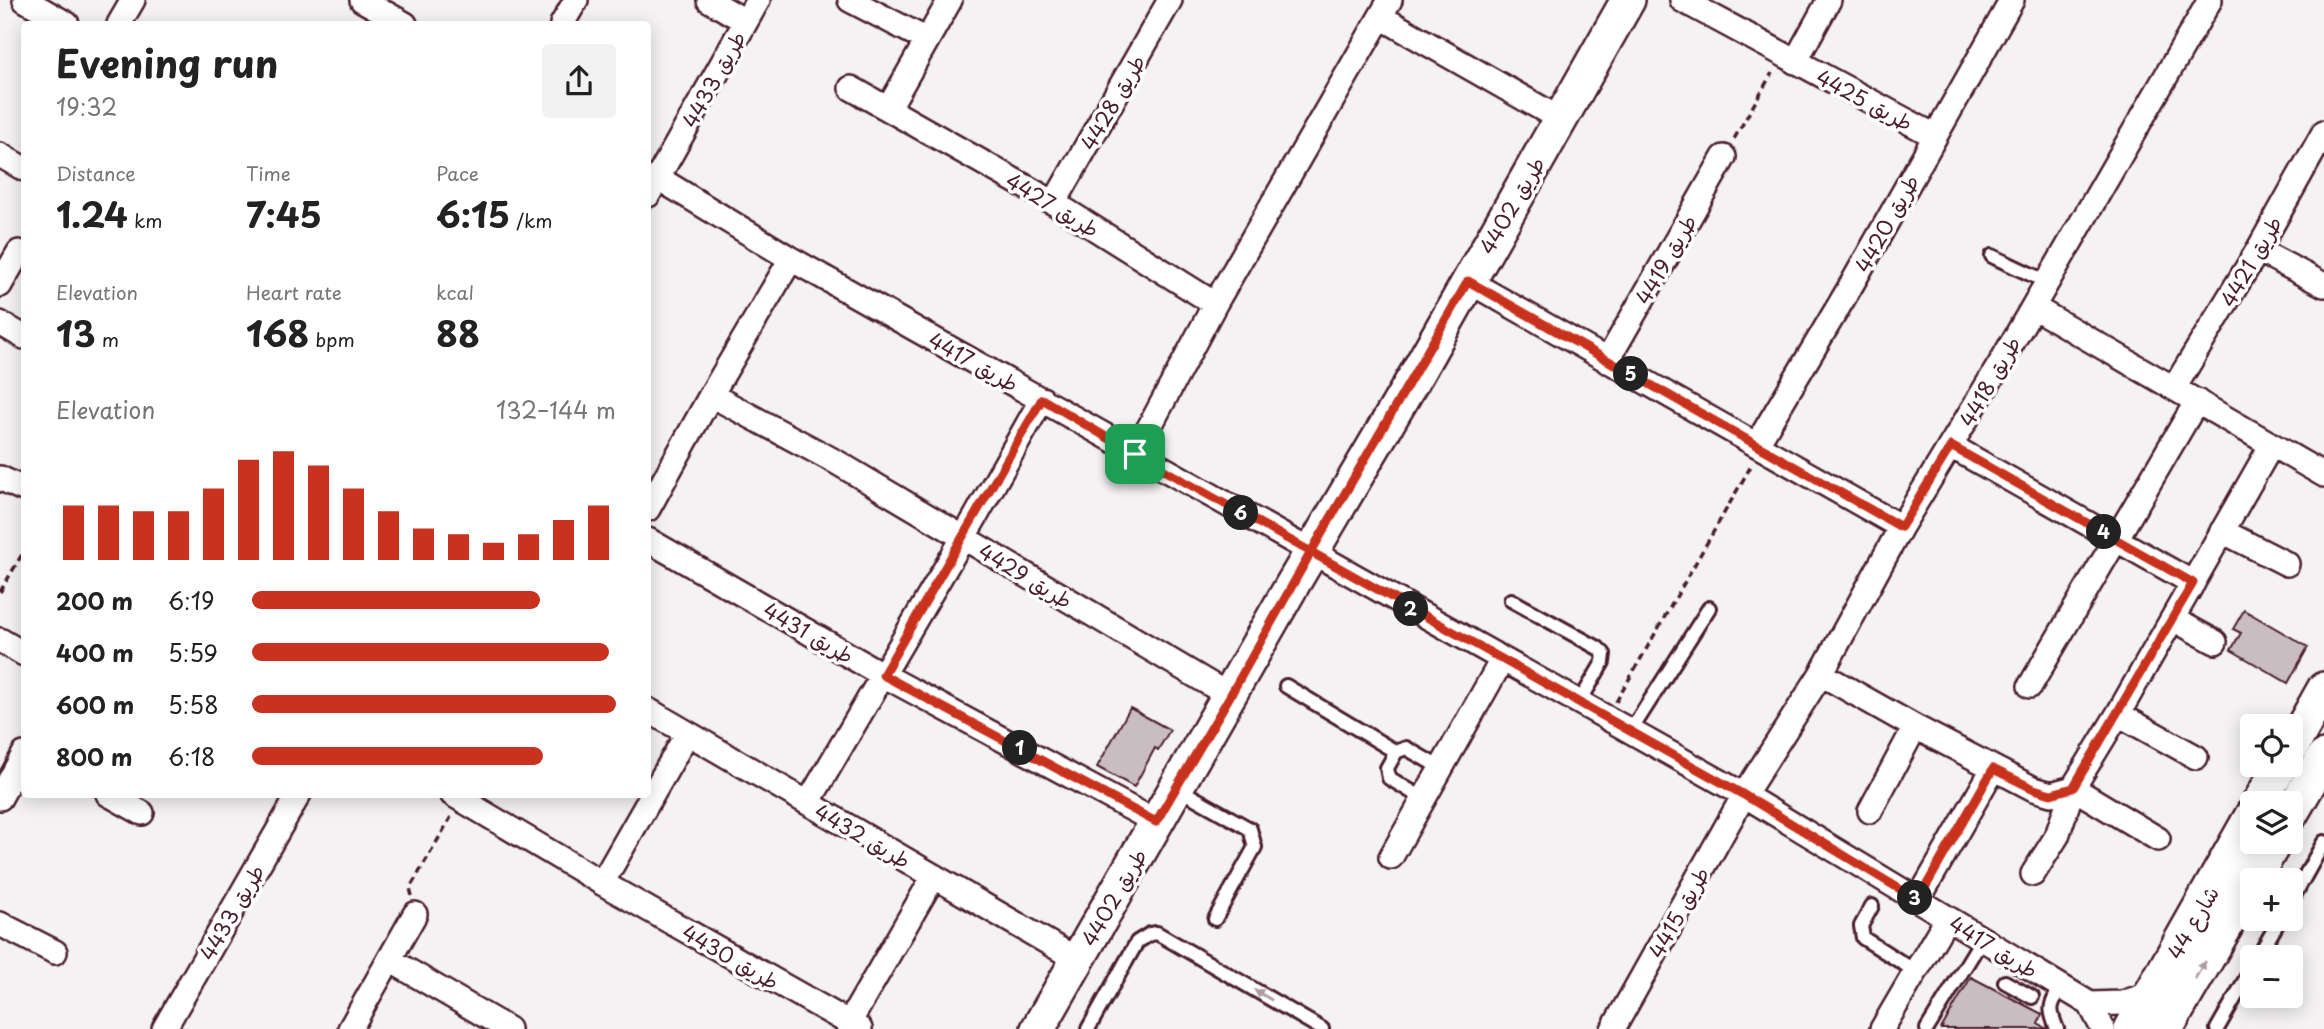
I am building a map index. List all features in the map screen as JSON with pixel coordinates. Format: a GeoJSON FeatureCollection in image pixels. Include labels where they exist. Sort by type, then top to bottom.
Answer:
{"type":"FeatureCollection","features":[{"type":"Feature","properties":{"kind":"street"},"geometry":{"type":"LineString","coordinates":[[25,0],[61,21]]}},
{"type":"Feature","properties":{"kind":"street"},"geometry":{"type":"LineString","coordinates":[[121,21],[133,0]]}},
{"type":"Feature","properties":{"kind":"street"},"geometry":{"type":"LineString","coordinates":[[362,0],[397,13]]}},
{"type":"Feature","properties":{"kind":"street"},"geometry":{"type":"LineString","coordinates":[[564,21],[576,0]]}},
{"type":"Feature","properties":{"kind":"street"},"geometry":{"type":"LineString","coordinates":[[709,0],[745,21]]}},
{"type":"Feature","properties":{"kind":"street","name":"طريق 4433"},"geometry":{"type":"LineString","coordinates":[[653,187],[758,0]]}},
{"type":"Feature","properties":{"kind":"street"},"geometry":{"type":"LineString","coordinates":[[850,0],[927,40]]}},
{"type":"Feature","properties":{"kind":"street"},"geometry":{"type":"LineString","coordinates":[[888,109],[950,0]]}},
{"type":"Feature","properties":{"kind":"street","name":"طريق 4428"},"geometry":{"type":"LineString","coordinates":[[1054,204],[1170,0]]}},
{"type":"Feature","properties":{"kind":"street","name":"طريق 4402"},"geometry":{"type":"LineString","coordinates":[[1038,1029],[1628,0]]}},
{"type":"Feature","properties":{"kind":"street","name":"طريق 4425"},"geometry":{"type":"LineString","coordinates":[[1682,0],[1935,135]]}},
{"type":"Feature","properties":{"kind":"street","name":"طريق 4425"},"geometry":{"type":"LineString","coordinates":[[1795,62],[1829,0]]}},
{"type":"Feature","properties":{"kind":"street","name":"طريق 4420"},"geometry":{"type":"LineString","coordinates":[[1760,446],[2012,0]]}},
{"type":"Feature","properties":{"kind":"street","name":"طريق 4418"},"geometry":{"type":"LineString","coordinates":[[1744,795],[1821,674],[1901,527],[2033,307],[2210,0]]}},
{"type":"Feature","properties":{"kind":"street"},"geometry":{"type":"LineString","coordinates":[[1135,454],[1216,304],[1386,8],[1560,119]]}},
{"type":"Feature","properties":{"kind":"street","name":"طريق 4427"},"geometry":{"type":"LineString","coordinates":[[851,88],[1054,204],[1216,304]]}},
{"type":"Feature","properties":{"kind":"street","name":"طريق 4421"},"geometry":{"type":"LineString","coordinates":[[2175,388],[2258,250],[2324,132]]}},
{"type":"Feature","properties":{"kind":"street"},"geometry":{"type":"LineString","coordinates":[[0,155],[21,167]]}},
{"type":"Feature","properties":{"kind":"street","name":"طريق 4419"},"geometry":{"type":"LineString","coordinates":[[1607,361],[1724,157]]}},
{"type":"Feature","properties":{"kind":"street","name":"طريق 4417"},"geometry":{"type":"LineString","coordinates":[[653,187],[791,259],[1744,795],[2090,1004]]}},
{"type":"Feature","properties":{"kind":"street"},"geometry":{"type":"LineString","coordinates":[[2258,250],[2324,285]]}},
{"type":"Feature","properties":{"kind":"street"},"geometry":{"type":"LineString","coordinates":[[0,285],[19,252]]}},
{"type":"Feature","properties":{"kind":"street"},"geometry":{"type":"LineString","coordinates":[[651,504],[791,259]]}},
{"type":"Feature","properties":{"kind":"street"},"geometry":{"type":"LineString","coordinates":[[1468,281],[1901,527]]}},
{"type":"Feature","properties":{"kind":"street"},"geometry":{"type":"LineString","coordinates":[[2033,307],[2324,475]]}},
{"type":"Feature","properties":{"kind":"street"},"geometry":{"type":"LineString","coordinates":[[0,323],[21,335]]}},
{"type":"Feature","properties":{"kind":"street","name":"طريق 4429"},"geometry":{"type":"LineString","coordinates":[[711,395],[838,463],[1230,696]]}},
{"type":"Feature","properties":{"kind":"street"},"geometry":{"type":"LineString","coordinates":[[808,803],[1042,399]]}},
{"type":"Feature","properties":{"kind":"street"},"geometry":{"type":"LineString","coordinates":[[2029,686],[2197,401]]}},
{"type":"Feature","properties":{"kind":"street"},"geometry":{"type":"LineString","coordinates":[[1951,446],[2193,583]]}},
{"type":"Feature","properties":{"kind":"street"},"geometry":{"type":"LineString","coordinates":[[2033,874],[2057,836],[2073,788],[2271,446]]}},
{"type":"Feature","properties":{"kind":"street"},"geometry":{"type":"LineString","coordinates":[[0,478],[21,488]]}},
{"type":"Feature","properties":{"kind":"street"},"geometry":{"type":"LineString","coordinates":[[2222,531],[2287,564]]}},
{"type":"Feature","properties":{"kind":"street","name":"طريق 4431"},"geometry":{"type":"LineString","coordinates":[[651,542],[883,675],[1156,822]]}},
{"type":"Feature","properties":{"kind":"street"},"geometry":{"type":"LineString","coordinates":[[2173,619],[2215,642]]}},
{"type":"Feature","properties":{"kind":"street"},"geometry":{"type":"LineString","coordinates":[[0,640],[21,649]]}},
{"type":"Feature","properties":{"kind":"street"},"geometry":{"type":"LineString","coordinates":[[1391,857],[1439,767],[1502,660]]}},
{"type":"Feature","properties":{"kind":"street"},"geometry":{"type":"LineString","coordinates":[[1821,674],[1993,769],[2034,789],[2051,794],[2073,788],[2158,839]]}},
{"type":"Feature","properties":{"kind":"street"},"geometry":{"type":"LineString","coordinates":[[2303,727],[2324,689]]}},
{"type":"Feature","properties":{"kind":"street","name":"طريق 4432"},"geometry":{"type":"LineString","coordinates":[[651,712],[1078,960]]}},
{"type":"Feature","properties":{"kind":"street"},"geometry":{"type":"LineString","coordinates":[[2118,714],[2196,757]]}},
{"type":"Feature","properties":{"kind":"street"},"geometry":{"type":"LineString","coordinates":[[1870,811],[1915,727]]}},
{"type":"Feature","properties":{"kind":"street"},"geometry":{"type":"LineString","coordinates":[[651,797],[687,734]]}},
{"type":"Feature","properties":{"kind":"street"},"geometry":{"type":"LineString","coordinates":[[2303,793],[2324,757]]}},
{"type":"Feature","properties":{"kind":"street"},"geometry":{"type":"LineString","coordinates":[[0,798],[21,760]]}},
{"type":"Feature","properties":{"kind":"street"},"geometry":{"type":"LineString","coordinates":[[1918,900],[1993,769]]}},
{"type":"Feature","properties":{"kind":"street","name":"طريق 4415"},"geometry":{"type":"LineString","coordinates":[[1613,1029],[1744,795]]}},
{"type":"Feature","properties":{"kind":"street"},"geometry":{"type":"LineString","coordinates":[[115,798],[142,813]]}},
{"type":"Feature","properties":{"kind":"street","name":"طريق 4433"},"geometry":{"type":"LineString","coordinates":[[163,1029],[297,798]]}},
{"type":"Feature","properties":{"kind":"street","name":"طريق 4430"},"geometry":{"type":"LineString","coordinates":[[459,798],[844,1024]]}},
{"type":"Feature","properties":{"kind":"street"},"geometry":{"type":"LineString","coordinates":[[602,883],[650,798]]}},
{"type":"Feature","properties":{"kind":"street","name":"شارع 44"},"geometry":{"type":"LineString","coordinates":[[2131,1029],[2240,836]]}},
{"type":"Feature","properties":{"kind":"street","name":"شارع 44"},"geometry":{"type":"LineString","coordinates":[[2166,1029],[2267,854]]}},
{"type":"Feature","properties":{"kind":"street"},"geometry":{"type":"LineString","coordinates":[[844,1024],[934,876]]}},
{"type":"Feature","properties":{"kind":"street"},"geometry":{"type":"LineString","coordinates":[[350,1029],[415,914]]}},
{"type":"Feature","properties":{"kind":"street"},"geometry":{"type":"LineString","coordinates":[[1882,1029],[1947,918]]}},
{"type":"Feature","properties":{"kind":"street"},"geometry":{"type":"LineString","coordinates":[[0,925],[55,952]]}},
{"type":"Feature","properties":{"kind":"street"},"geometry":{"type":"LineString","coordinates":[[390,960],[508,1029]]}},
{"type":"Feature","properties":{"kind":"street"},"geometry":{"type":"LineString","coordinates":[[2102,1029],[2090,1004],[2122,1003],[2150,994]]}},
{"type":"Feature","properties":{"kind":"lane"},"geometry":{"type":"LineString","coordinates":[[1992,256],[2047,282]]}},
{"type":"Feature","properties":{"kind":"lane"},"geometry":{"type":"LineString","coordinates":[[1511,600],[1598,648],[1604,654],[1603,662],[1579,703]]}},
{"type":"Feature","properties":{"kind":"lane"},"geometry":{"type":"LineString","coordinates":[[1630,732],[1709,608]]}},
{"type":"Feature","properties":{"kind":"lane"},"geometry":{"type":"LineString","coordinates":[[1286,686],[1396,752]]}},
{"type":"Feature","properties":{"kind":"lane"},"geometry":{"type":"LineString","coordinates":[[1422,798],[1389,778],[1387,768],[1396,752],[1406,748],[1439,767]]}},
{"type":"Feature","properties":{"kind":"lane"},"geometry":{"type":"LineString","coordinates":[[1176,788],[1250,830],[1254,839],[1255,847],[1214,919]]}},
{"type":"Feature","properties":{"kind":"lane"},"geometry":{"type":"LineString","coordinates":[[2303,880],[2324,842]]}},
{"type":"Feature","properties":{"kind":"lane"},"geometry":{"type":"LineString","coordinates":[[1872,906],[1861,926],[1863,938],[1915,971]]}},
{"type":"Feature","properties":{"kind":"lane"},"geometry":{"type":"LineString","coordinates":[[1088,1029],[1137,942],[1157,933],[1322,1029]]}},
{"type":"Feature","properties":{"kind":"lane"},"geometry":{"type":"LineString","coordinates":[[1927,1029],[1982,939]]}},
{"type":"Feature","properties":{"kind":"lane"},"geometry":{"type":"LineString","coordinates":[[2019,990],[2032,969]]}},
{"type":"Feature","properties":{"kind":"lane"},"geometry":{"type":"LineString","coordinates":[[2005,982],[2032,997]]}},
{"type":"Feature","properties":{"kind":"lane"},"geometry":{"type":"LineString","coordinates":[[2057,1029],[2050,1008],[2060,986]]}},
{"type":"Feature","properties":{"kind":"lane"},"geometry":{"type":"LineString","coordinates":[[2217,1029],[2240,989]]}},
{"type":"Feature","properties":{"kind":"path"},"geometry":{"type":"LineString","coordinates":[[1724,157],[1779,61],[1795,62]]}},
{"type":"Feature","properties":{"kind":"path"},"geometry":{"type":"LineString","coordinates":[[1607,719],[1760,446]]}},
{"type":"Feature","properties":{"kind":"path"},"geometry":{"type":"LineString","coordinates":[[0,592],[21,556]]}},
{"type":"Feature","properties":{"kind":"path"},"geometry":{"type":"LineString","coordinates":[[415,914],[410,888],[456,798]]}},
{"type":"Feature","properties":{"kind":"building"},"geometry":{"type":"Polygon","coordinates":[[[2244,610],[2308,647],[2288,683],[2231,650],[2241,633],[2233,629],[2244,610]]]}},
{"type":"Feature","properties":{"kind":"building"},"geometry":{"type":"Polygon","coordinates":[[[1130,708],[1170,730],[1158,750],[1155,748],[1134,787],[1097,767],[1130,708]]]}},
{"type":"Feature","properties":{"kind":"building"},"geometry":{"type":"Polygon","coordinates":[[[1971,977],[2042,1014],[2038,1024],[2047,1029],[1941,1029],[1971,977]]]}},
{"type":"Feature","properties":{"kind":"route"},"geometry":{"type":"LineString","coordinates":[[1135,454],[1042,399],[883,675],[1156,822],[1311,552],[1744,795],[1918,900],[1993,769],[2034,789],[2051,794],[2073,788],[2193,583],[1951,446],[1901,527],[1468,281],[1311,552],[1135,454]]}}]}
